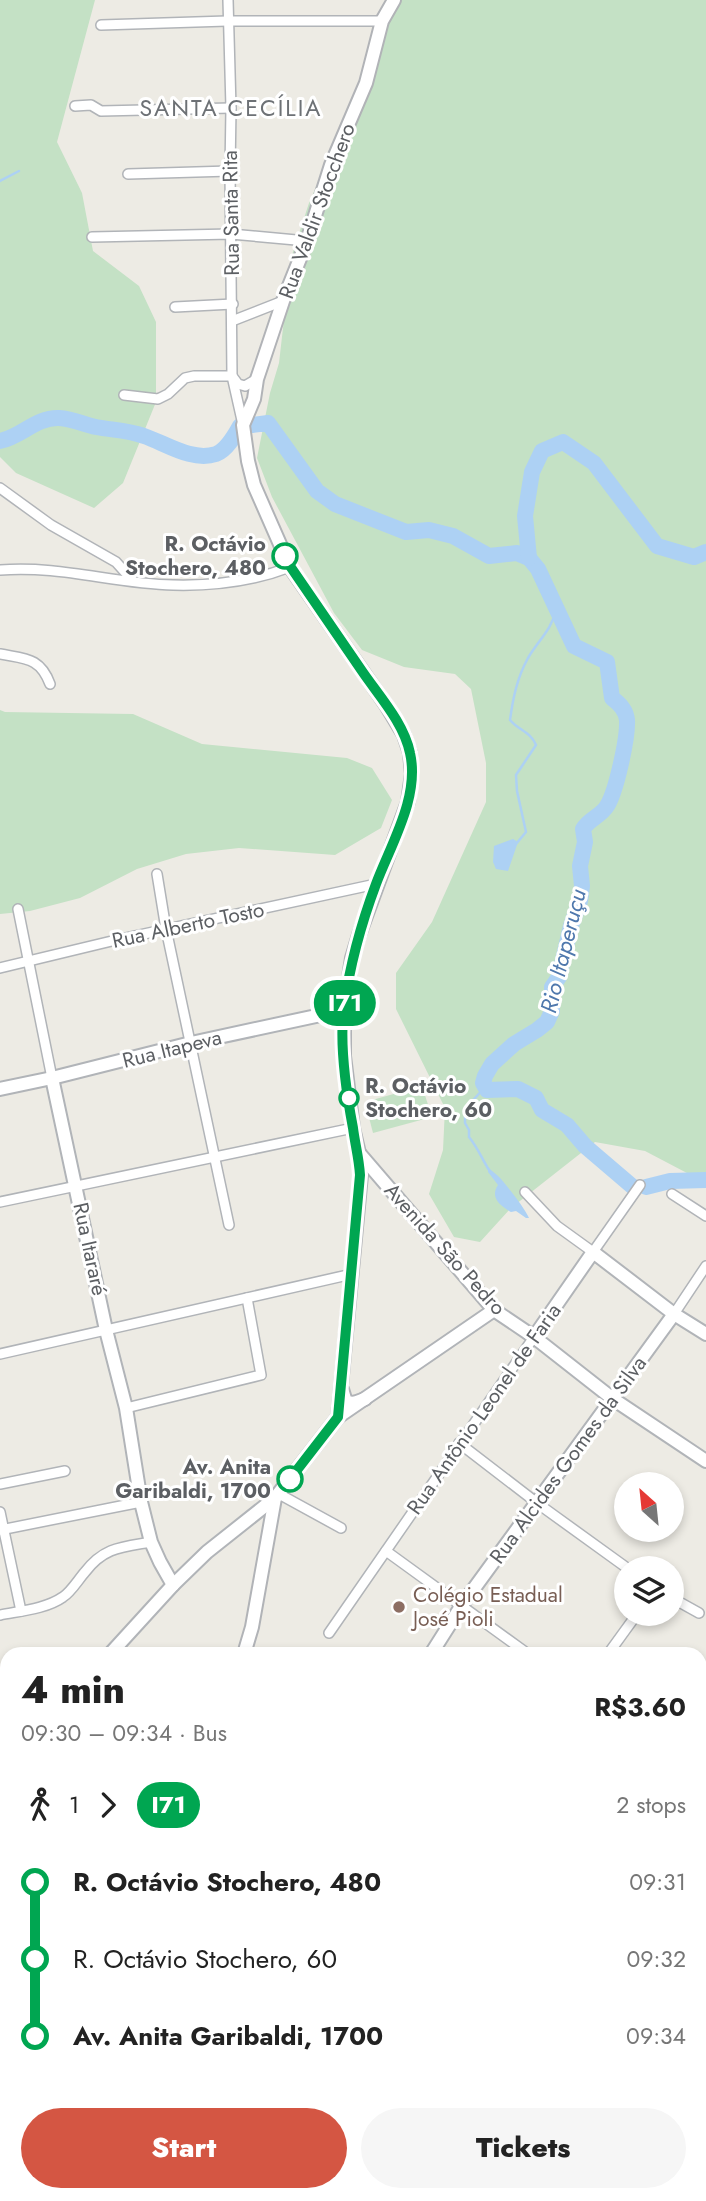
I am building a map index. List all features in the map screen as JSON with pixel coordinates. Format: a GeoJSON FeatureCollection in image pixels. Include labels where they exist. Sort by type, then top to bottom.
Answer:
{"type":"FeatureCollection","features":[{"type":"Feature","properties":{"kind":"street","name":"Rua Santa Rita"},"geometry":{"type":"LineString","coordinates":[[228,0],[232,376],[243,425]]}},
{"type":"Feature","properties":{"kind":"street","name":"Rua Valdir Stocchero"},"geometry":{"type":"LineString","coordinates":[[243,425],[331,165],[366,83],[382,21],[394,0]]}},
{"type":"Feature","properties":{"kind":"street"},"geometry":{"type":"LineString","coordinates":[[101,25],[228,21],[382,21]]}},
{"type":"Feature","properties":{"kind":"street"},"geometry":{"type":"LineString","coordinates":[[75,106],[91,105],[101,111],[231,108]]}},
{"type":"Feature","properties":{"kind":"street"},"geometry":{"type":"LineString","coordinates":[[128,174],[230,171]]}},
{"type":"Feature","properties":{"kind":"street"},"geometry":{"type":"LineString","coordinates":[[92,237],[231,234],[307,241]]}},
{"type":"Feature","properties":{"kind":"street"},"geometry":{"type":"LineString","coordinates":[[232,321],[283,301]]}},
{"type":"Feature","properties":{"kind":"street"},"geometry":{"type":"LineString","coordinates":[[176,307],[233,304]]}},
{"type":"Feature","properties":{"kind":"street"},"geometry":{"type":"LineString","coordinates":[[124,395],[158,399],[168,394],[185,378],[194,376],[232,376],[238,384],[245,386],[257,379]]}},
{"type":"Feature","properties":{"kind":"street"},"geometry":{"type":"LineString","coordinates":[[243,425],[254,485],[290,566],[386,705],[404,735],[410,753],[412,774],[408,802],[376,884],[352,958],[344,1010],[344,1056],[353,1128],[359,1153],[360,1187],[338,1417]]}},
{"type":"Feature","properties":{"kind":"street"},"geometry":{"type":"LineString","coordinates":[[0,488],[51,525],[116,562],[133,581]]}},
{"type":"Feature","properties":{"kind":"street"},"geometry":{"type":"LineString","coordinates":[[0,570],[23,568],[77,572],[172,585],[222,582],[272,574],[290,566]]}},
{"type":"Feature","properties":{"kind":"street"},"geometry":{"type":"LineString","coordinates":[[0,654],[39,664],[50,684]]}},
{"type":"Feature","properties":{"kind":"street"},"geometry":{"type":"LineString","coordinates":[[157,874],[166,929],[229,1225]]}},
{"type":"Feature","properties":{"kind":"street","name":"Rua Alberto Tosto"},"geometry":{"type":"LineString","coordinates":[[0,968],[376,884]]}},
{"type":"Feature","properties":{"kind":"street","name":"Rua Itararé"},"geometry":{"type":"LineString","coordinates":[[18,909],[106,1330],[126,1408],[141,1502],[151,1542],[173,1585]]}},
{"type":"Feature","properties":{"kind":"street","name":"Rua Itapeva"},"geometry":{"type":"LineString","coordinates":[[0,1089],[344,1010]]}},
{"type":"Feature","properties":{"kind":"street"},"geometry":{"type":"LineString","coordinates":[[0,1202],[353,1128]]}},
{"type":"Feature","properties":{"kind":"street","name":"Avenida São Pedro"},"geometry":{"type":"LineString","coordinates":[[359,1153],[494,1310],[534,1337],[613,1399],[706,1461]]}},
{"type":"Feature","properties":{"kind":"street"},"geometry":{"type":"LineString","coordinates":[[360,1187],[370,1176],[381,1177]]}},
{"type":"Feature","properties":{"kind":"street","name":"Rua Antônio Leonel de Faria"},"geometry":{"type":"LineString","coordinates":[[329,1633],[640,1185]]}},
{"type":"Feature","properties":{"kind":"street"},"geometry":{"type":"LineString","coordinates":[[525,1192],[557,1226],[674,1314],[706,1334]]}},
{"type":"Feature","properties":{"kind":"street"},"geometry":{"type":"LineString","coordinates":[[671,1194],[706,1216]]}},
{"type":"Feature","properties":{"kind":"street","name":"Rua Alcides Gomes da Silva"},"geometry":{"type":"LineString","coordinates":[[435,1647],[462,1605],[613,1399],[706,1266]]}},
{"type":"Feature","properties":{"kind":"street"},"geometry":{"type":"LineString","coordinates":[[0,1354],[352,1274]]}},
{"type":"Feature","properties":{"kind":"street"},"geometry":{"type":"LineString","coordinates":[[126,1408],[261,1375],[247,1298]]}},
{"type":"Feature","properties":{"kind":"street"},"geometry":{"type":"LineString","coordinates":[[116,1647],[207,1552],[277,1496],[338,1417],[494,1310]]}},
{"type":"Feature","properties":{"kind":"street"},"geometry":{"type":"LineString","coordinates":[[340,1381],[346,1402],[354,1403],[365,1399]]}},
{"type":"Feature","properties":{"kind":"street"},"geometry":{"type":"LineString","coordinates":[[459,1443],[614,1559]]}},
{"type":"Feature","properties":{"kind":"street"},"geometry":{"type":"LineString","coordinates":[[0,1485],[65,1471]]}},
{"type":"Feature","properties":{"kind":"street"},"geometry":{"type":"LineString","coordinates":[[277,1496],[341,1528]]}},
{"type":"Feature","properties":{"kind":"street"},"geometry":{"type":"LineString","coordinates":[[246,1647],[253,1627],[277,1496]]}},
{"type":"Feature","properties":{"kind":"street"},"geometry":{"type":"LineString","coordinates":[[2,1530],[141,1502]]}},
{"type":"Feature","properties":{"kind":"street"},"geometry":{"type":"LineString","coordinates":[[0,1512],[22,1611]]}},
{"type":"Feature","properties":{"kind":"street"},"geometry":{"type":"LineString","coordinates":[[241,1525],[256,1522],[262,1525],[268,1534]]}},
{"type":"Feature","properties":{"kind":"street"},"geometry":{"type":"LineString","coordinates":[[0,1615],[22,1611],[64,1597],[103,1553],[151,1542]]}},
{"type":"Feature","properties":{"kind":"street"},"geometry":{"type":"LineString","coordinates":[[386,1551],[519,1647]]}},
{"type":"Feature","properties":{"kind":"street"},"geometry":{"type":"LineString","coordinates":[[684,1605],[699,1614]]}},
{"type":"Feature","properties":{"kind":"street"},"geometry":{"type":"LineString","coordinates":[[613,1647],[628,1626]]}},
{"type":"Feature","properties":{"kind":"green space"},"geometry":{"type":"Polygon","coordinates":[[[0,0],[95,0],[57,142],[82,193],[93,251],[139,286],[156,322],[156,402],[123,483],[94,508],[16,473],[0,457],[0,0]]]}},
{"type":"Feature","properties":{"kind":"green space"},"geometry":{"type":"Polygon","coordinates":[[[397,0],[706,0],[706,1183],[645,1151],[595,1142],[511,1208],[480,1242],[454,1237],[429,1194],[443,1150],[445,1108],[396,1009],[396,973],[432,922],[486,802],[486,763],[471,689],[455,674],[404,667],[362,650],[334,613],[272,497],[257,458],[279,363],[291,258],[309,203],[397,0]]]}},
{"type":"Feature","properties":{"kind":"green space"},"geometry":{"type":"Polygon","coordinates":[[[0,710],[133,714],[202,744],[347,758],[372,768],[392,800],[381,828],[335,855],[239,848],[186,854],[137,869],[80,898],[30,911],[0,914],[0,710]]]}},
{"type":"Feature","properties":{"kind":"green space"},"geometry":{"type":"Polygon","coordinates":[[[422,1086],[432,1117],[373,1133],[365,1102],[422,1086]]]}},
{"type":"Feature","properties":{"kind":"water"},"geometry":{"type":"Polygon","coordinates":[[[513,839],[518,842],[508,871],[496,869],[493,862],[494,846],[513,839]]]}},
{"type":"Feature","properties":{"kind":"water"},"geometry":{"type":"Polygon","coordinates":[[[488,1167],[508,1187],[529,1218],[516,1211],[511,1212],[500,1204],[495,1197],[498,1185],[488,1172],[488,1167]]]}},
{"type":"Feature","properties":{"kind":"waterway"},"geometry":{"type":"LineString","coordinates":[[0,181],[19,171]]}},
{"type":"Feature","properties":{"kind":"waterway","name":"Rio Itaperuçu"},"geometry":{"type":"LineString","coordinates":[[0,441],[43,421],[59,418],[138,434],[188,454],[207,456],[224,449],[240,426]]}},
{"type":"Feature","properties":{"kind":"waterway","name":"Rio Itaperuçu"},"geometry":{"type":"LineString","coordinates":[[252,425],[268,423],[317,491],[335,504],[406,532],[429,530],[453,536],[489,556],[517,553],[529,558],[538,569],[574,646],[607,662],[612,698],[626,716],[626,739],[610,799],[604,809],[583,829],[585,842],[580,866],[580,901],[559,977],[552,987],[552,1011],[547,1022],[514,1044],[492,1064],[483,1083],[487,1090],[518,1089],[536,1098],[542,1110],[567,1125],[585,1146],[633,1187]]}},
{"type":"Feature","properties":{"kind":"waterway"},"geometry":{"type":"LineString","coordinates":[[529,558],[525,516],[532,472],[542,451],[563,442],[594,463],[657,546],[694,557],[706,552]]}},
{"type":"Feature","properties":{"kind":"waterway"},"geometry":{"type":"LineString","coordinates":[[516,844],[526,832],[516,775],[536,745],[531,737],[510,720],[524,666],[548,629],[556,610]]}},
{"type":"Feature","properties":{"kind":"waterway"},"geometry":{"type":"LineString","coordinates":[[485,1087],[465,1109],[465,1123],[469,1137],[489,1170]]}},
{"type":"Feature","properties":{"kind":"waterway","name":"Rio Itaperuçu"},"geometry":{"type":"LineString","coordinates":[[646,1187],[670,1181],[706,1180]]}},
{"type":"Feature","properties":{"kind":"bus line","name":"I71"},"geometry":{"type":"LineString","coordinates":[[285,556],[404,735],[410,753],[412,774],[408,802],[376,884],[352,958],[344,1010],[344,1056],[360,1175],[338,1417],[290,1479]]}},
{"type":"Feature","properties":{"kind":"place","name":"R. Octávio Stochero, 480"},"geometry":{"type":"Point","coordinates":[285,556]}},
{"type":"Feature","properties":{"kind":"place","name":"R. Octávio Stochero, 60"},"geometry":{"type":"Point","coordinates":[349,1098]}},
{"type":"Feature","properties":{"kind":"place","name":"Av. Anita Garibaldi, 1700"},"geometry":{"type":"Point","coordinates":[290,1479]}},
{"type":"Feature","properties":{"kind":"place","name":"Colégio Estadual José Pioli"},"geometry":{"type":"Point","coordinates":[399,1607]}},
{"type":"Feature","properties":{"kind":"district","name":"SANTA CECÍLIA"},"geometry":{"type":"Point","coordinates":[231,108]}}]}
